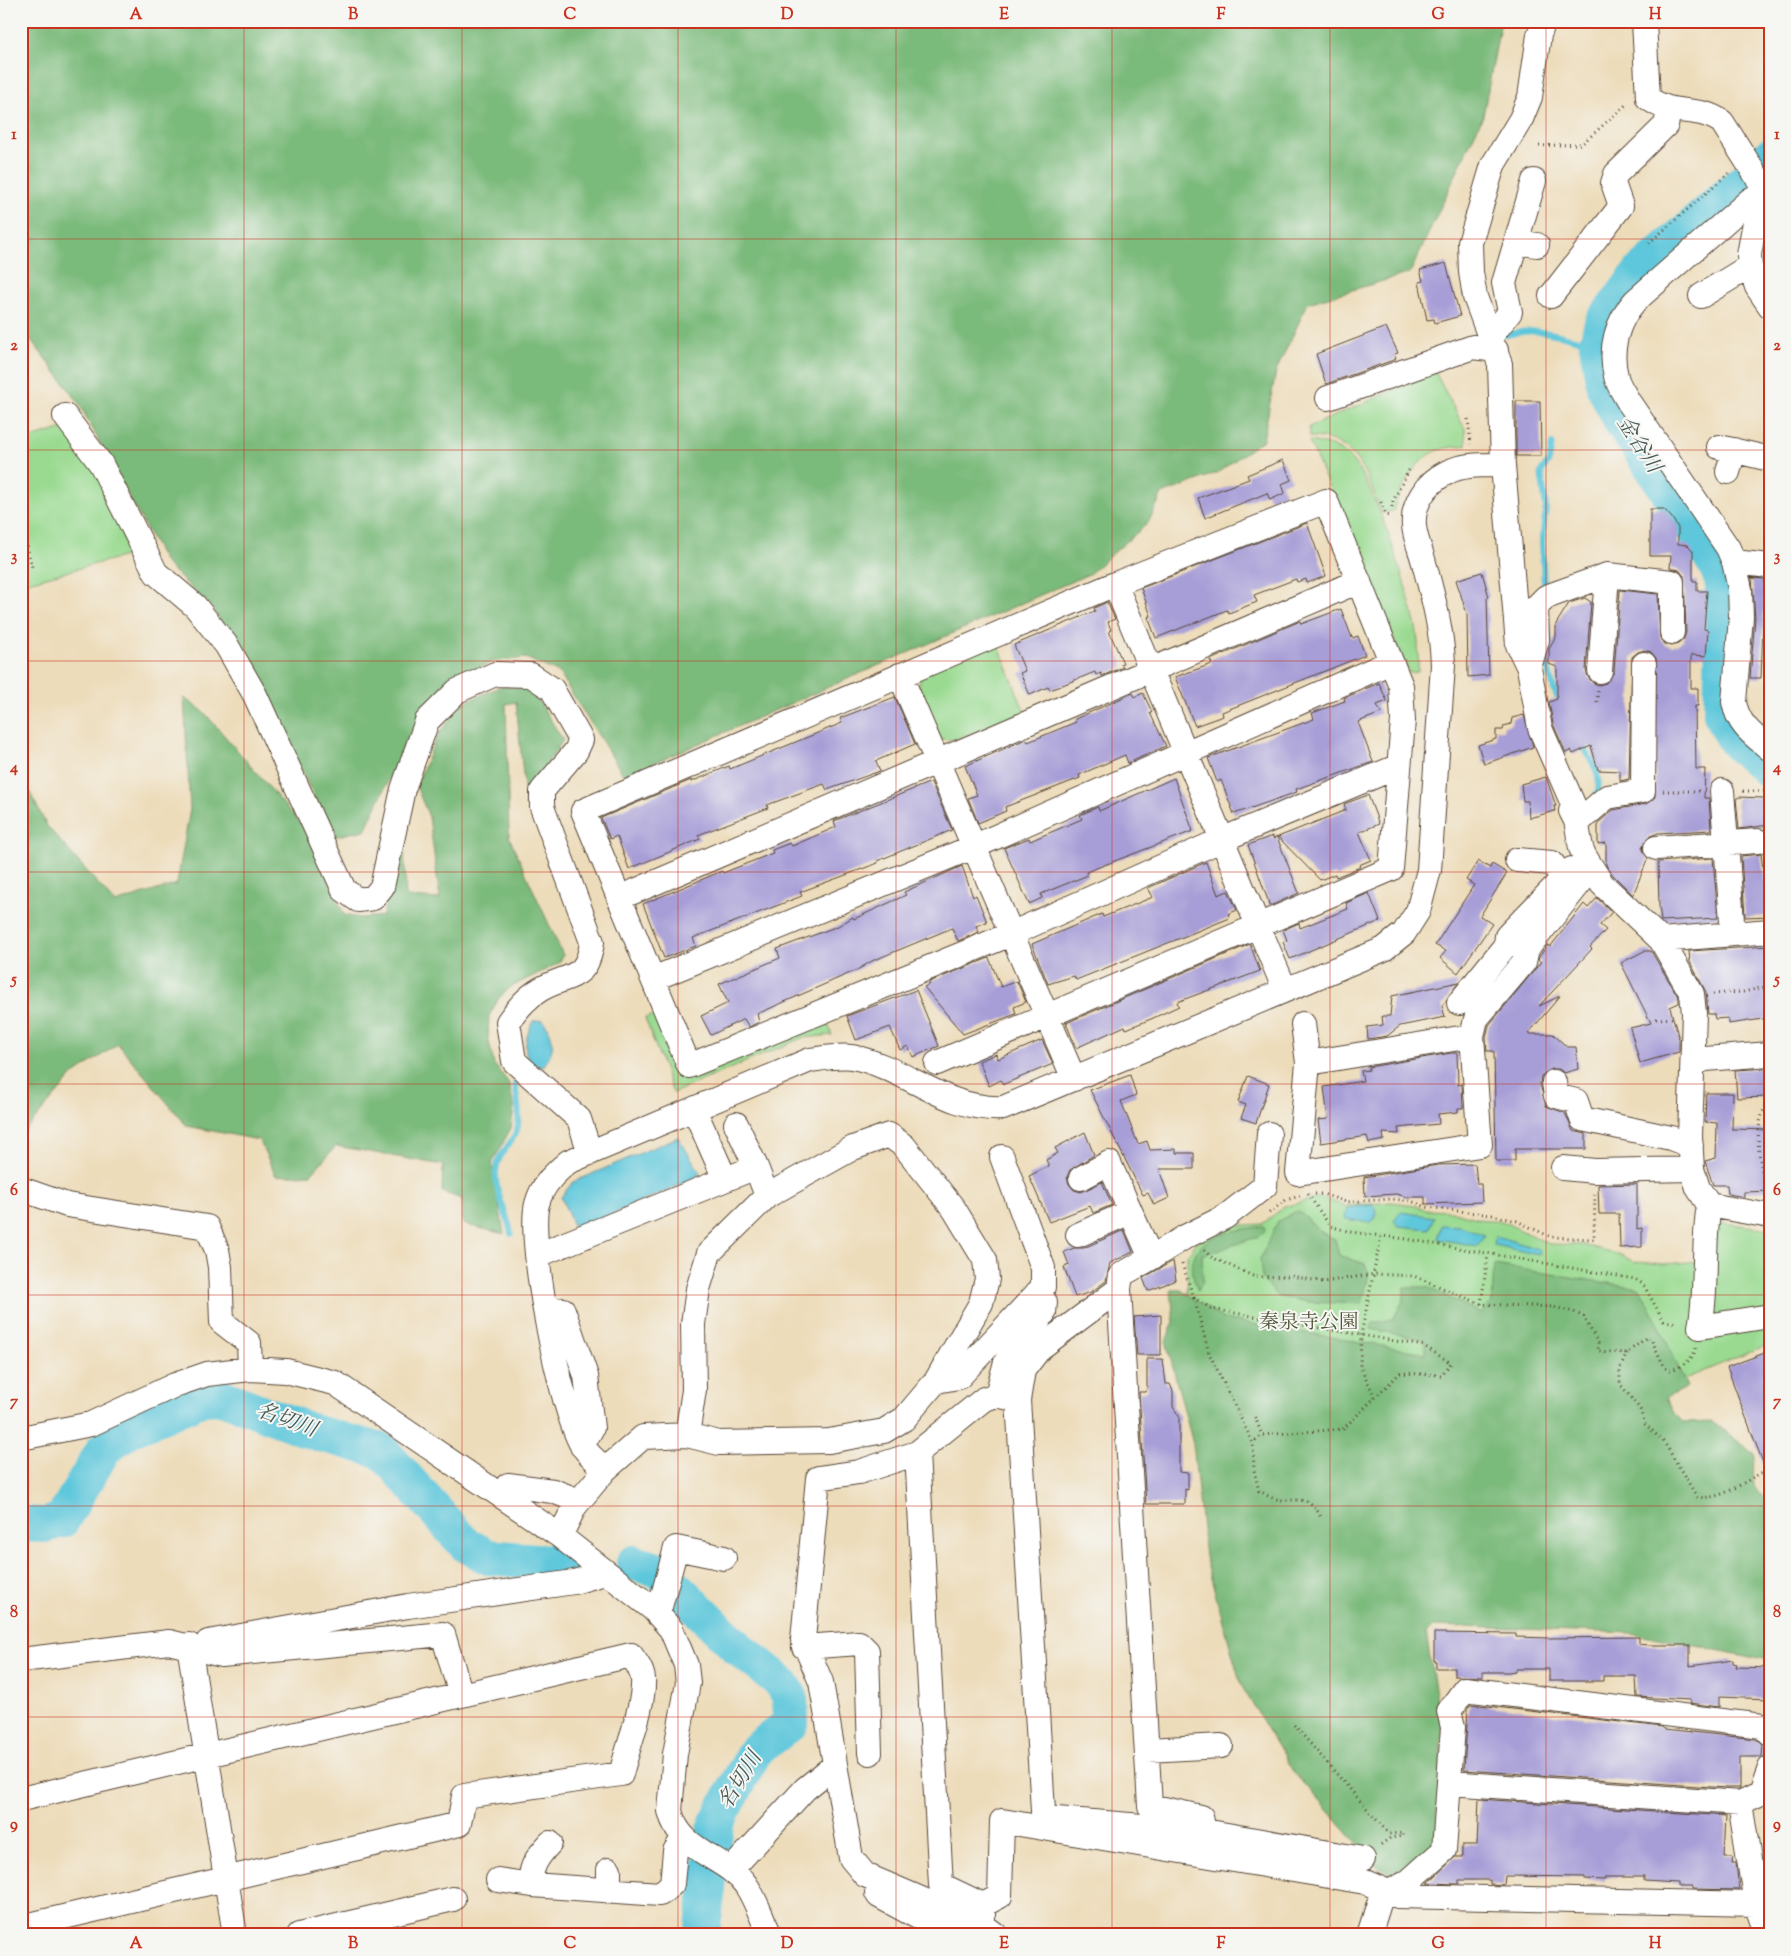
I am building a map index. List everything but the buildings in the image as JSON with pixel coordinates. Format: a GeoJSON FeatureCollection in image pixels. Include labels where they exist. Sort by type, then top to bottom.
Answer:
{"type":"FeatureCollection","features":[{"type":"Feature","properties":{"kind":"street"},"geometry":{"type":"LineString","coordinates":[[1490,345],[1472,285],[1470,243],[1493,165],[1521,119],[1530,97],[1539,35],[1544,21]]}},
{"type":"Feature","properties":{"kind":"street"},"geometry":{"type":"LineString","coordinates":[[1644,21],[1647,96],[1669,110],[1699,111],[1711,115],[1722,122],[1765,187],[1765,205],[1754,227],[1750,266],[1761,296],[1770,306]]}},
{"type":"Feature","properties":{"kind":"street"},"geometry":{"type":"LineString","coordinates":[[1551,296],[1621,206],[1613,183],[1616,174],[1666,125],[1669,110]]}},
{"type":"Feature","properties":{"kind":"street"},"geometry":{"type":"LineString","coordinates":[[1328,398],[1464,350],[1490,345],[1510,312],[1504,284],[1526,243],[1534,181]]}},
{"type":"Feature","properties":{"kind":"street"},"geometry":{"type":"LineString","coordinates":[[1765,187],[1635,301],[1623,314],[1616,334],[1614,352],[1616,376],[1628,401],[1728,548],[1734,562],[1740,589],[1741,617],[1734,702],[1736,712],[1746,730],[1770,749]]}},
{"type":"Feature","properties":{"kind":"street"},"geometry":{"type":"LineString","coordinates":[[1701,296],[1750,266]]}},
{"type":"Feature","properties":{"kind":"street"},"geometry":{"type":"LineString","coordinates":[[1471,320],[1490,345],[1500,364],[1502,465],[1518,645],[1529,668],[1540,728],[1573,804],[1569,822]]}},
{"type":"Feature","properties":{"kind":"street"},"geometry":{"type":"LineString","coordinates":[[65,416],[101,464],[156,573],[195,606],[228,646],[255,695],[344,890],[358,900],[373,898],[382,887],[403,789],[427,721],[457,691],[495,674],[531,675],[552,689],[581,740],[576,752],[542,791],[542,807],[592,942],[589,960],[577,974],[541,989],[521,1004],[508,1022],[514,1061],[579,1119],[590,1153]]}},
{"type":"Feature","properties":{"kind":"street"},"geometry":{"type":"LineString","coordinates":[[1727,456],[1770,458]]}},
{"type":"Feature","properties":{"kind":"street"},"geometry":{"type":"LineString","coordinates":[[605,1470],[582,1446],[572,1421],[545,1308],[538,1255],[535,1226],[537,1206],[542,1190],[553,1174],[568,1162],[810,1060],[834,1057],[851,1057],[871,1062],[963,1104],[984,1109],[1003,1108],[1384,949],[1404,933],[1418,911],[1429,870],[1443,665],[1442,637],[1414,525],[1416,506],[1421,495],[1429,485],[1446,472],[1470,467],[1502,465]]}},
{"type":"Feature","properties":{"kind":"street"},"geometry":{"type":"LineString","coordinates":[[937,1063],[1391,869],[1403,720],[1401,686],[1326,501],[1115,584],[583,810],[689,1066],[1011,934],[1221,840],[1399,766]]}},
{"type":"Feature","properties":{"kind":"street"},"geometry":{"type":"LineString","coordinates":[[1734,562],[1770,566]]}},
{"type":"Feature","properties":{"kind":"street"},"geometry":{"type":"LineString","coordinates":[[1529,668],[1537,640],[1536,607],[1539,602],[1546,597],[1608,575],[1672,582],[1672,632]]}},
{"type":"Feature","properties":{"kind":"street"},"geometry":{"type":"LineString","coordinates":[[1600,671],[1608,575]]}},
{"type":"Feature","properties":{"kind":"street"},"geometry":{"type":"LineString","coordinates":[[619,898],[938,763],[1359,581]]}},
{"type":"Feature","properties":{"kind":"street"},"geometry":{"type":"LineString","coordinates":[[1115,584],[1285,990]]}},
{"type":"Feature","properties":{"kind":"street"},"geometry":{"type":"LineString","coordinates":[[653,979],[974,847],[1391,662]]}},
{"type":"Feature","properties":{"kind":"street"},"geometry":{"type":"LineString","coordinates":[[1569,822],[1607,797],[1643,791],[1644,664]]}},
{"type":"Feature","properties":{"kind":"street"},"geometry":{"type":"LineString","coordinates":[[900,675],[1074,1079]]}},
{"type":"Feature","properties":{"kind":"street"},"geometry":{"type":"LineString","coordinates":[[1546,766],[1591,869],[1602,884],[1661,940],[1692,994],[1694,1013],[1692,1158],[1698,1188],[1709,1206],[1704,1306],[1700,1327],[1770,1316]]}},
{"type":"Feature","properties":{"kind":"street"},"geometry":{"type":"LineString","coordinates":[[1722,790],[1733,934]]}},
{"type":"Feature","properties":{"kind":"street"},"geometry":{"type":"LineString","coordinates":[[1656,848],[1758,841]]}},
{"type":"Feature","properties":{"kind":"street"},"geometry":{"type":"LineString","coordinates":[[1517,860],[1552,863],[1563,878]]}},
{"type":"Feature","properties":{"kind":"street"},"geometry":{"type":"LineString","coordinates":[[1459,1003],[1506,945],[1507,936],[1563,878],[1572,869],[1591,869]]}},
{"type":"Feature","properties":{"kind":"street"},"geometry":{"type":"LineString","coordinates":[[1303,1024],[1308,1063],[1298,1173],[1480,1145],[1472,1036],[1476,1019],[1524,962],[1527,949],[1591,869]]}},
{"type":"Feature","properties":{"kind":"street"},"geometry":{"type":"LineString","coordinates":[[1661,940],[1770,931]]}},
{"type":"Feature","properties":{"kind":"street"},"geometry":{"type":"LineString","coordinates":[[1308,1063],[1472,1036]]}},
{"type":"Feature","properties":{"kind":"street"},"geometry":{"type":"LineString","coordinates":[[1694,1064],[1705,1059],[1770,1054]]}},
{"type":"Feature","properties":{"kind":"street"},"geometry":{"type":"LineString","coordinates":[[1554,1082],[1556,1096],[1576,1101],[1582,1119],[1671,1138],[1692,1158]]}},
{"type":"Feature","properties":{"kind":"street"},"geometry":{"type":"LineString","coordinates":[[694,1109],[725,1180]]}},
{"type":"Feature","properties":{"kind":"street"},"geometry":{"type":"LineString","coordinates":[[736,1124],[767,1196]]}},
{"type":"Feature","properties":{"kind":"street"},"geometry":{"type":"LineString","coordinates":[[1204,1831],[1201,1817],[1150,1806],[1120,1289],[1121,1275],[1172,1244],[1225,1217],[1265,1186],[1268,1134]]}},
{"type":"Feature","properties":{"kind":"street"},"geometry":{"type":"LineString","coordinates":[[560,1536],[579,1501],[605,1470],[643,1437],[687,1435],[719,1443],[829,1441],[862,1437],[884,1431],[904,1419],[936,1381],[981,1302],[987,1279],[986,1260],[954,1209],[904,1146],[889,1135],[853,1148],[767,1196],[709,1253],[698,1288],[693,1324],[694,1390],[687,1435]]}},
{"type":"Feature","properties":{"kind":"street"},"geometry":{"type":"LineString","coordinates":[[936,1381],[959,1377],[1043,1286],[1043,1268],[1002,1157]]}},
{"type":"Feature","properties":{"kind":"street"},"geometry":{"type":"LineString","coordinates":[[1562,1168],[1595,1171],[1692,1158]]}},
{"type":"Feature","properties":{"kind":"street"},"geometry":{"type":"LineString","coordinates":[[1081,1178],[1109,1164],[1151,1258]]}},
{"type":"Feature","properties":{"kind":"street"},"geometry":{"type":"LineString","coordinates":[[538,1255],[756,1167]]}},
{"type":"Feature","properties":{"kind":"street"},"geometry":{"type":"LineString","coordinates":[[21,1188],[67,1206],[207,1227],[217,1250],[220,1266],[222,1322],[249,1343],[250,1369]]}},
{"type":"Feature","properties":{"kind":"street"},"geometry":{"type":"LineString","coordinates":[[1709,1206],[1770,1216]]}},
{"type":"Feature","properties":{"kind":"street"},"geometry":{"type":"LineString","coordinates":[[1078,1235],[1130,1212]]}},
{"type":"Feature","properties":{"kind":"street"},"geometry":{"type":"LineString","coordinates":[[1007,1397],[1023,1370],[1040,1348],[1120,1289]]}},
{"type":"Feature","properties":{"kind":"street"},"geometry":{"type":"LineString","coordinates":[[1037,1292],[1046,1302],[1044,1313],[1006,1362],[1007,1397],[1044,1822]]}},
{"type":"Feature","properties":{"kind":"street"},"geometry":{"type":"LineString","coordinates":[[21,1438],[91,1424],[175,1385],[207,1374],[250,1369],[286,1371],[335,1383],[560,1536],[658,1614],[671,1629],[686,1666],[688,1684],[675,1754],[670,1811],[677,1830],[692,1844],[731,1870],[746,1886],[770,1935]]}},
{"type":"Feature","properties":{"kind":"street"},"geometry":{"type":"LineString","coordinates":[[951,1935],[879,1896],[865,1875],[855,1865],[848,1848],[842,1798],[821,1682],[804,1647],[803,1640],[818,1478],[859,1472],[917,1453],[984,1399],[1007,1397]]}},
{"type":"Feature","properties":{"kind":"street"},"geometry":{"type":"LineString","coordinates":[[917,1453],[941,1885],[988,1922]]}},
{"type":"Feature","properties":{"kind":"street"},"geometry":{"type":"LineString","coordinates":[[508,1485],[559,1493],[579,1501]]}},
{"type":"Feature","properties":{"kind":"street"},"geometry":{"type":"LineString","coordinates":[[658,1614],[676,1548],[724,1558]]}},
{"type":"Feature","properties":{"kind":"street"},"geometry":{"type":"LineString","coordinates":[[189,1646],[418,1604],[574,1582],[605,1573]]}},
{"type":"Feature","properties":{"kind":"street"},"geometry":{"type":"LineString","coordinates":[[21,1660],[169,1642],[222,1655],[443,1634],[461,1695]]}},
{"type":"Feature","properties":{"kind":"street"},"geometry":{"type":"LineString","coordinates":[[804,1647],[859,1644],[866,1651],[870,1752]]}},
{"type":"Feature","properties":{"kind":"street"},"geometry":{"type":"LineString","coordinates":[[189,1646],[235,1935]]}},
{"type":"Feature","properties":{"kind":"street"},"geometry":{"type":"LineString","coordinates":[[21,1799],[631,1655],[638,1665],[643,1678],[642,1696],[620,1774],[464,1796],[460,1824],[21,1927]]}},
{"type":"Feature","properties":{"kind":"street"},"geometry":{"type":"LineString","coordinates":[[1369,1935],[1376,1908],[1389,1892],[1408,1882],[1444,1850],[1453,1727],[1449,1711],[1465,1690],[1762,1726],[1770,1734]]}},
{"type":"Feature","properties":{"kind":"street"},"geometry":{"type":"LineString","coordinates":[[1147,1750],[1221,1746]]}},
{"type":"Feature","properties":{"kind":"street"},"geometry":{"type":"LineString","coordinates":[[731,1870],[804,1789],[835,1765]]}},
{"type":"Feature","properties":{"kind":"street"},"geometry":{"type":"LineString","coordinates":[[1449,1783],[1740,1803],[1761,1793],[1770,1768]]}},
{"type":"Feature","properties":{"kind":"street"},"geometry":{"type":"LineString","coordinates":[[1740,1803],[1756,1904],[1767,1935]]}},
{"type":"Feature","properties":{"kind":"street"},"geometry":{"type":"LineString","coordinates":[[988,1922],[1000,1896],[1002,1821],[1204,1831],[1363,1859]]}},
{"type":"Feature","properties":{"kind":"street"},"geometry":{"type":"LineString","coordinates":[[1044,1822],[1365,1882],[1389,1892],[1408,1897],[1756,1904]]}},
{"type":"Feature","properties":{"kind":"street"},"geometry":{"type":"LineString","coordinates":[[532,1885],[532,1875],[536,1860],[550,1843]]}},
{"type":"Feature","properties":{"kind":"street"},"geometry":{"type":"LineString","coordinates":[[498,1880],[532,1885],[609,1881],[660,1894],[672,1884],[675,1851],[692,1844]]}},
{"type":"Feature","properties":{"kind":"street"},"geometry":{"type":"LineString","coordinates":[[865,1875],[988,1922]]}},
{"type":"Feature","properties":{"kind":"street"},"geometry":{"type":"LineString","coordinates":[[299,1935],[453,1899]]}},
{"type":"Feature","properties":{"kind":"path"},"geometry":{"type":"LineString","coordinates":[[1539,146],[1582,144],[1629,102],[1647,96]]}},
{"type":"Feature","properties":{"kind":"path"},"geometry":{"type":"LineString","coordinates":[[1648,243],[1745,159]]}},
{"type":"Feature","properties":{"kind":"path"},"geometry":{"type":"LineString","coordinates":[[1468,419],[1472,452]]}},
{"type":"Feature","properties":{"kind":"path"},"geometry":{"type":"LineString","coordinates":[[1380,502],[1386,514],[1390,517]]}},
{"type":"Feature","properties":{"kind":"path"},"geometry":{"type":"LineString","coordinates":[[21,522],[32,567]]}},
{"type":"Feature","properties":{"kind":"path"},"geometry":{"type":"LineString","coordinates":[[1692,994],[1744,992],[1770,986]]}},
{"type":"Feature","properties":{"kind":"path"},"geometry":{"type":"LineString","coordinates":[[1770,1099],[1761,1115],[1758,1136],[1761,1170],[1770,1200]]}},
{"type":"Feature","properties":{"kind":"path"},"geometry":{"type":"LineString","coordinates":[[1308,1194],[1323,1194],[1346,1202],[1391,1200],[1411,1202],[1426,1208],[1492,1215],[1517,1221],[1551,1236],[1594,1239],[1595,1171]]}},
{"type":"Feature","properties":{"kind":"path"},"geometry":{"type":"LineString","coordinates":[[1298,1173],[1308,1194],[1330,1226],[1351,1232],[1635,1279],[1643,1284],[1664,1321],[1700,1327],[1695,1355],[1674,1370],[1665,1368],[1651,1339],[1647,1337],[1627,1353],[1620,1369],[1620,1384],[1640,1409],[1645,1424],[1664,1442],[1697,1497],[1731,1492],[1753,1476],[1770,1469]]}},
{"type":"Feature","properties":{"kind":"path"},"geometry":{"type":"LineString","coordinates":[[1376,1397],[1360,1366],[1361,1335],[1380,1236]]}},
{"type":"Feature","properties":{"kind":"path"},"geometry":{"type":"LineString","coordinates":[[1172,1244],[1194,1298],[1209,1353],[1253,1443],[1254,1470],[1259,1491],[1274,1499],[1294,1498],[1310,1503],[1321,1518]]}},
{"type":"Feature","properties":{"kind":"path"},"geometry":{"type":"LineString","coordinates":[[1199,1245],[1211,1257],[1255,1277],[1292,1276],[1324,1282],[1374,1274],[1414,1276],[1481,1304],[1553,1306],[1584,1317],[1598,1343],[1598,1351],[1627,1353]]}},
{"type":"Feature","properties":{"kind":"path"},"geometry":{"type":"LineString","coordinates":[[1481,1304],[1488,1254]]}},
{"type":"Feature","properties":{"kind":"path"},"geometry":{"type":"LineString","coordinates":[[1194,1298],[1212,1309],[1424,1346],[1451,1363],[1441,1375],[1400,1373],[1343,1429],[1262,1435],[1253,1443]]}},
{"type":"Feature","properties":{"kind":"path"},"geometry":{"type":"LineString","coordinates":[[1255,1417],[1262,1435]]}},
{"type":"Feature","properties":{"kind":"path"},"geometry":{"type":"LineString","coordinates":[[1294,1724],[1389,1834],[1403,1833],[1403,1836],[1390,1838],[1363,1859]]}},
{"type":"Feature","properties":{"kind":"green space"},"geometry":{"type":"Polygon","coordinates":[[[21,21],[1501,21],[1483,116],[1410,273],[1308,303],[1276,371],[1263,440],[1217,473],[1162,494],[1148,523],[1089,574],[624,776],[559,673],[526,658],[491,662],[454,681],[425,708],[408,738],[365,830],[332,837],[269,698],[213,609],[165,563],[77,400],[21,327],[21,21]]]}},
{"type":"Feature","properties":{"kind":"green space"},"geometry":{"type":"Polygon","coordinates":[[[1435,372],[1465,429],[1466,445],[1439,450],[1422,460],[1410,475],[1393,511],[1382,513],[1358,461],[1339,444],[1326,439],[1309,437],[1309,427],[1435,372]]]}},
{"type":"Feature","properties":{"kind":"green space"},"geometry":{"type":"Polygon","coordinates":[[[64,428],[104,481],[129,555],[21,584],[21,441],[64,428]]]}},
{"type":"Feature","properties":{"kind":"green space"},"geometry":{"type":"Polygon","coordinates":[[[1309,441],[1330,446],[1348,456],[1358,468],[1369,488],[1390,539],[1407,593],[1417,633],[1418,672],[1409,673],[1309,441]]]}},
{"type":"Feature","properties":{"kind":"green space"},"geometry":{"type":"Polygon","coordinates":[[[996,639],[1025,713],[953,740],[941,739],[918,691],[921,673],[996,639]]]}},
{"type":"Feature","properties":{"kind":"green space"},"geometry":{"type":"Polygon","coordinates":[[[502,686],[532,690],[563,740],[537,779],[530,806],[526,806],[516,702],[506,704],[509,837],[563,955],[559,963],[511,987],[499,998],[489,1016],[488,1037],[494,1064],[508,1082],[514,1106],[511,1128],[492,1163],[504,1234],[463,1224],[462,1199],[442,1192],[443,1165],[336,1146],[311,1174],[276,1176],[259,1140],[187,1126],[118,1044],[74,1074],[21,1135],[21,775],[47,826],[115,903],[177,884],[190,809],[184,698],[203,711],[307,831],[344,915],[361,918],[383,916],[403,819],[406,897],[440,899],[429,817],[416,786],[437,736],[463,703],[502,686]]]}},
{"type":"Feature","properties":{"kind":"green space"},"geometry":{"type":"Polygon","coordinates":[[[657,1014],[684,1079],[827,1021],[832,1035],[802,1038],[673,1093],[645,1018],[657,1014]]]}},
{"type":"Feature","properties":{"kind":"green space","name":"秦泉寺公園"},"geometry":{"type":"Polygon","coordinates":[[[1320,1197],[1345,1206],[1391,1202],[1416,1205],[1426,1210],[1450,1211],[1488,1221],[1502,1221],[1549,1244],[1584,1245],[1621,1255],[1635,1262],[1665,1264],[1701,1261],[1716,1222],[1770,1229],[1770,1344],[1682,1380],[1403,1383],[1188,1310],[1187,1255],[1197,1242],[1229,1226],[1262,1224],[1284,1207],[1320,1197]]]}},
{"type":"Feature","properties":{"kind":"green space"},"geometry":{"type":"Polygon","coordinates":[[[1297,1211],[1323,1233],[1335,1239],[1339,1255],[1365,1264],[1369,1273],[1362,1304],[1310,1302],[1279,1297],[1262,1279],[1260,1259],[1278,1221],[1297,1211]]]}},
{"type":"Feature","properties":{"kind":"green space"},"geometry":{"type":"Polygon","coordinates":[[[1264,1226],[1265,1231],[1257,1237],[1202,1255],[1203,1281],[1198,1291],[1193,1273],[1193,1259],[1198,1249],[1207,1241],[1219,1235],[1264,1226]]]}},
{"type":"Feature","properties":{"kind":"green space"},"geometry":{"type":"Polygon","coordinates":[[[1494,1265],[1640,1288],[1658,1322],[1687,1387],[1666,1398],[1674,1413],[1684,1423],[1712,1422],[1754,1453],[1753,1486],[1770,1505],[1770,1661],[1633,1633],[1434,1626],[1426,1633],[1442,1731],[1436,1848],[1399,1878],[1379,1868],[1294,1773],[1241,1685],[1205,1557],[1193,1444],[1166,1341],[1174,1322],[1171,1290],[1181,1290],[1223,1319],[1425,1353],[1425,1340],[1371,1329],[1373,1323],[1393,1319],[1404,1299],[1404,1287],[1427,1287],[1481,1313],[1492,1301],[1494,1265]]]}},
{"type":"Feature","properties":{"kind":"water"},"geometry":{"type":"Polygon","coordinates":[[[543,1020],[552,1038],[552,1049],[543,1067],[530,1064],[526,1048],[528,1032],[533,1021],[543,1020]]]}},
{"type":"Feature","properties":{"kind":"water"},"geometry":{"type":"Polygon","coordinates":[[[678,1137],[700,1172],[696,1178],[575,1230],[561,1197],[573,1182],[678,1137]]]}},
{"type":"Feature","properties":{"kind":"water"},"geometry":{"type":"Polygon","coordinates":[[[1373,1205],[1376,1210],[1375,1219],[1370,1223],[1345,1219],[1347,1208],[1373,1205]]]}},
{"type":"Feature","properties":{"kind":"water"},"geometry":{"type":"Polygon","coordinates":[[[1400,1212],[1434,1217],[1429,1229],[1398,1226],[1394,1220],[1400,1212]]]}},
{"type":"Feature","properties":{"kind":"water"},"geometry":{"type":"Polygon","coordinates":[[[1441,1225],[1461,1226],[1484,1235],[1477,1246],[1438,1239],[1441,1225]]]}},
{"type":"Feature","properties":{"kind":"water"},"geometry":{"type":"Polygon","coordinates":[[[1496,1236],[1538,1249],[1540,1253],[1539,1255],[1494,1245],[1496,1236]]]}},
{"type":"Feature","properties":{"kind":"waterway","name":"金谷川"},"geometry":{"type":"LineString","coordinates":[[1770,156],[1642,270],[1602,323],[1597,344],[1604,387],[1622,423],[1716,565],[1722,580],[1724,593],[1721,713],[1729,732],[1735,740],[1770,771]]}},
{"type":"Feature","properties":{"kind":"waterway"},"geometry":{"type":"LineString","coordinates":[[1506,335],[1530,331],[1552,333],[1597,344]]}},
{"type":"Feature","properties":{"kind":"waterway"},"geometry":{"type":"LineString","coordinates":[[1544,585],[1542,541],[1546,507],[1541,472],[1549,461],[1552,444]]}},
{"type":"Feature","properties":{"kind":"waterway"},"geometry":{"type":"LineString","coordinates":[[1548,627],[1549,640],[1544,648],[1544,653],[1554,690],[1560,703]]}},
{"type":"Feature","properties":{"kind":"waterway"},"geometry":{"type":"LineString","coordinates":[[1581,742],[1592,761],[1599,782],[1596,795]]}},
{"type":"Feature","properties":{"kind":"waterway"},"geometry":{"type":"LineString","coordinates":[[511,1234],[497,1187],[496,1171],[499,1159],[517,1130],[519,1113],[515,1084]]}},
{"type":"Feature","properties":{"kind":"waterway","name":"名切川"},"geometry":{"type":"LineString","coordinates":[[21,1524],[45,1525],[62,1520],[104,1449],[127,1431],[203,1398],[222,1397],[313,1432],[382,1451],[465,1544],[488,1557],[560,1563]]}},
{"type":"Feature","properties":{"kind":"waterway","name":"名切川"},"geometry":{"type":"LineString","coordinates":[[634,1563],[658,1570],[738,1648],[782,1683],[790,1697],[791,1723],[755,1751],[716,1824],[702,1935]]}}]}
